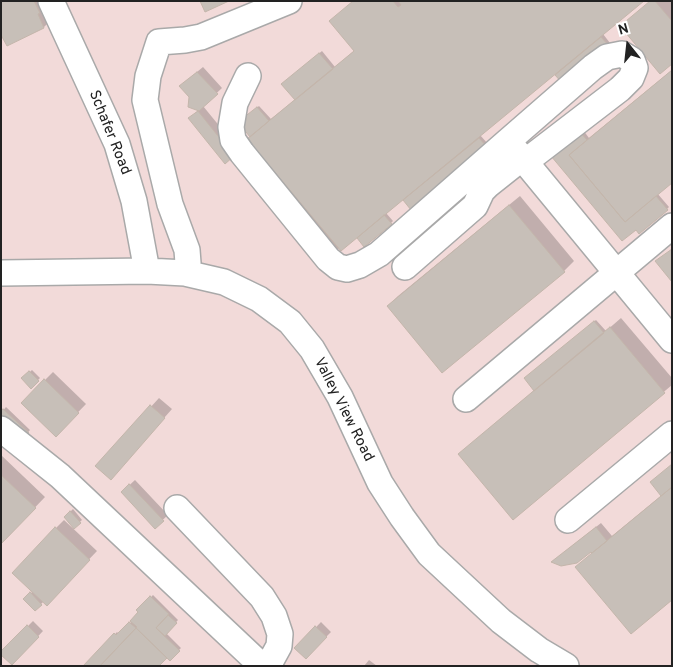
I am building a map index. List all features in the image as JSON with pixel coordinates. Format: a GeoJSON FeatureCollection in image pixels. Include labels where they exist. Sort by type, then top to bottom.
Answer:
{"type":"FeatureCollection","features":[{"type":"Feature","properties":{"kind":"street","name":"Schafer Road"},"geometry":{"type":"LineString","coordinates":[[51,1],[117,144],[134,201],[147,271]]}},
{"type":"Feature","properties":{"kind":"street"},"geometry":{"type":"LineString","coordinates":[[186,273],[188,263],[187,250],[170,204],[145,100],[148,76],[158,42],[201,37],[289,1]]}},
{"type":"Feature","properties":{"kind":"street"},"geometry":{"type":"LineString","coordinates":[[248,76],[235,103],[231,127],[233,140],[328,260],[338,267],[347,269],[360,265],[378,254],[518,154]]}},
{"type":"Feature","properties":{"kind":"street"},"geometry":{"type":"LineString","coordinates":[[405,267],[475,206],[482,192],[518,154]]}},
{"type":"Feature","properties":{"kind":"street"},"geometry":{"type":"LineString","coordinates":[[518,154],[672,340]]}},
{"type":"Feature","properties":{"kind":"street"},"geometry":{"type":"LineString","coordinates":[[466,398],[672,226]]}},
{"type":"Feature","properties":{"kind":"street","name":"Valley View Road"},"geometry":{"type":"LineString","coordinates":[[1,273],[147,271],[186,273],[224,282],[259,299],[290,322],[312,349],[340,397],[380,483],[402,517],[430,554],[467,591],[501,621],[539,650],[566,666]]}},
{"type":"Feature","properties":{"kind":"street"},"geometry":{"type":"LineString","coordinates":[[1,429],[60,476],[262,666]]}},
{"type":"Feature","properties":{"kind":"street"},"geometry":{"type":"LineString","coordinates":[[568,520],[672,434]]}},
{"type":"Feature","properties":{"kind":"street"},"geometry":{"type":"LineString","coordinates":[[177,508],[262,597],[274,616],[280,634],[278,646],[268,666]]}},
{"type":"Feature","properties":{"kind":"shaded area"},"geometry":{"type":"Polygon","coordinates":[[[1,1],[672,1],[672,666],[1,666],[1,1]]]}},
{"type":"Feature","properties":{"kind":"building"},"geometry":{"type":"Polygon","coordinates":[[[1,1],[34,1],[44,28],[7,46],[1,35],[1,1]]]}},
{"type":"Feature","properties":{"kind":"building"},"geometry":{"type":"Polygon","coordinates":[[[200,1],[229,1],[205,12],[200,1]]]}},
{"type":"Feature","properties":{"kind":"building"},"geometry":{"type":"Polygon","coordinates":[[[353,1],[393,1],[398,7],[401,5],[398,1],[644,1],[341,251],[247,139],[354,51],[329,21],[353,1]]]}},
{"type":"Feature","properties":{"kind":"building"},"geometry":{"type":"Polygon","coordinates":[[[650,1],[655,1],[672,21],[672,64],[660,74],[620,26],[650,1]]]}},
{"type":"Feature","properties":{"kind":"building"},"geometry":{"type":"Polygon","coordinates":[[[601,37],[609,46],[563,84],[555,75],[601,37]]]}},
{"type":"Feature","properties":{"kind":"building"},"geometry":{"type":"Polygon","coordinates":[[[319,53],[333,69],[295,100],[281,84],[319,53]]]}},
{"type":"Feature","properties":{"kind":"building"},"geometry":{"type":"Polygon","coordinates":[[[672,70],[672,183],[625,222],[569,155],[672,70]]]}},
{"type":"Feature","properties":{"kind":"building"},"geometry":{"type":"Polygon","coordinates":[[[197,72],[218,94],[199,111],[188,107],[189,97],[179,86],[197,72]]]}},
{"type":"Feature","properties":{"kind":"building"},"geometry":{"type":"Polygon","coordinates":[[[257,107],[269,121],[250,137],[238,122],[257,107]]]}},
{"type":"Feature","properties":{"kind":"building"},"geometry":{"type":"Polygon","coordinates":[[[198,111],[234,156],[225,164],[188,118],[198,111]]]}},
{"type":"Feature","properties":{"kind":"building"},"geometry":{"type":"Polygon","coordinates":[[[580,132],[587,140],[569,155],[625,222],[656,196],[668,210],[639,234],[636,230],[622,241],[551,156],[580,132]]]}},
{"type":"Feature","properties":{"kind":"building"},"geometry":{"type":"Polygon","coordinates":[[[479,138],[487,147],[411,210],[403,200],[479,138]]]}},
{"type":"Feature","properties":{"kind":"building"},"geometry":{"type":"Polygon","coordinates":[[[509,205],[565,272],[442,373],[387,306],[509,205]]]}},
{"type":"Feature","properties":{"kind":"building"},"geometry":{"type":"Polygon","coordinates":[[[384,215],[392,224],[364,247],[357,238],[384,215]]]}},
{"type":"Feature","properties":{"kind":"building"},"geometry":{"type":"Polygon","coordinates":[[[672,249],[672,282],[655,261],[672,249]]]}},
{"type":"Feature","properties":{"kind":"building"},"geometry":{"type":"Polygon","coordinates":[[[594,321],[604,333],[534,391],[524,378],[594,321]]]}},
{"type":"Feature","properties":{"kind":"building"},"geometry":{"type":"Polygon","coordinates":[[[610,327],[665,393],[513,520],[458,454],[610,327]]]}},
{"type":"Feature","properties":{"kind":"building"},"geometry":{"type":"Polygon","coordinates":[[[29,371],[39,381],[31,389],[21,378],[29,371]]]}},
{"type":"Feature","properties":{"kind":"building"},"geometry":{"type":"Polygon","coordinates":[[[44,379],[79,413],[56,437],[21,403],[44,379]]]}},
{"type":"Feature","properties":{"kind":"building"},"geometry":{"type":"Polygon","coordinates":[[[150,405],[165,418],[111,480],[95,466],[150,405]]]}},
{"type":"Feature","properties":{"kind":"building"},"geometry":{"type":"Polygon","coordinates":[[[3,409],[29,433],[24,439],[1,417],[3,409]]]}},
{"type":"Feature","properties":{"kind":"building"},"geometry":{"type":"Polygon","coordinates":[[[672,464],[672,487],[661,496],[650,482],[672,464]]]}},
{"type":"Feature","properties":{"kind":"building"},"geometry":{"type":"Polygon","coordinates":[[[1,475],[36,508],[1,544],[1,475]]]}},
{"type":"Feature","properties":{"kind":"building"},"geometry":{"type":"Polygon","coordinates":[[[129,484],[164,521],[155,529],[121,492],[129,484]]]}},
{"type":"Feature","properties":{"kind":"building"},"geometry":{"type":"Polygon","coordinates":[[[672,487],[672,600],[631,634],[575,567],[672,487]]]}},
{"type":"Feature","properties":{"kind":"building"},"geometry":{"type":"Polygon","coordinates":[[[70,511],[81,523],[74,529],[64,517],[70,511]]]}},
{"type":"Feature","properties":{"kind":"building"},"geometry":{"type":"Polygon","coordinates":[[[55,527],[90,560],[47,606],[12,573],[55,527]]]}},
{"type":"Feature","properties":{"kind":"building"},"geometry":{"type":"Polygon","coordinates":[[[596,527],[607,541],[592,553],[577,563],[561,566],[551,562],[596,527]]]}},
{"type":"Feature","properties":{"kind":"building"},"geometry":{"type":"Polygon","coordinates":[[[30,592],[42,605],[35,611],[23,599],[30,592]]]}},
{"type":"Feature","properties":{"kind":"building"},"geometry":{"type":"Polygon","coordinates":[[[150,596],[169,614],[156,628],[180,651],[170,661],[130,621],[138,612],[136,610],[150,596]]]}},
{"type":"Feature","properties":{"kind":"building"},"geometry":{"type":"Polygon","coordinates":[[[168,615],[177,623],[165,636],[156,628],[168,615]]]}},
{"type":"Feature","properties":{"kind":"building"},"geometry":{"type":"Polygon","coordinates":[[[129,622],[136,628],[100,666],[83,666],[114,633],[116,635],[129,622]]]}},
{"type":"Feature","properties":{"kind":"building"},"geometry":{"type":"Polygon","coordinates":[[[27,625],[39,637],[12,665],[1,655],[1,651],[27,625]]]}},
{"type":"Feature","properties":{"kind":"building"},"geometry":{"type":"Polygon","coordinates":[[[315,626],[327,637],[306,659],[294,648],[315,626]]]}},
{"type":"Feature","properties":{"kind":"building"},"geometry":{"type":"Polygon","coordinates":[[[136,628],[167,658],[159,666],[100,666],[136,628]]]}}]}
